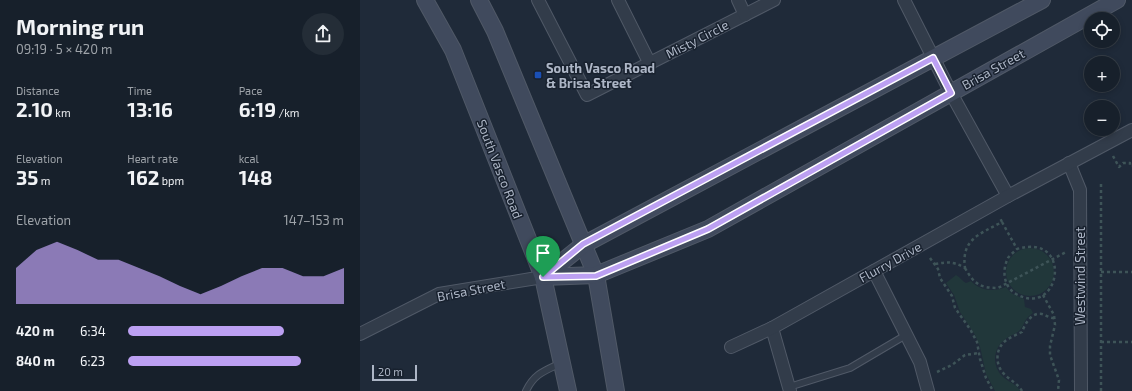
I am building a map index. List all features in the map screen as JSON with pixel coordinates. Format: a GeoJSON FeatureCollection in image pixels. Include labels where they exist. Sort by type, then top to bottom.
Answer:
{"type":"FeatureCollection","features":[{"type":"Feature","properties":{"kind":"street","name":"South Vasco Road"},"geometry":{"type":"LineString","coordinates":[[425,0],[453,50],[543,277],[568,391]]}},
{"type":"Feature","properties":{"kind":"street"},"geometry":{"type":"LineString","coordinates":[[479,0],[495,31],[596,276],[616,391]]}},
{"type":"Feature","properties":{"kind":"street","name":"Misty Circle"},"geometry":{"type":"LineString","coordinates":[[538,0],[588,96],[774,0]]}},
{"type":"Feature","properties":{"kind":"street"},"geometry":{"type":"LineString","coordinates":[[618,0],[650,64]]}},
{"type":"Feature","properties":{"kind":"street"},"geometry":{"type":"LineString","coordinates":[[738,0],[745,15]]}},
{"type":"Feature","properties":{"kind":"street"},"geometry":{"type":"LineString","coordinates":[[904,0],[951,93],[1008,196]]}},
{"type":"Feature","properties":{"kind":"street"},"geometry":{"type":"LineString","coordinates":[[543,277],[583,244],[1042,0]]}},
{"type":"Feature","properties":{"kind":"street","name":"Brisa Street"},"geometry":{"type":"LineString","coordinates":[[360,334],[440,294],[543,277],[596,276],[708,229],[1117,0]]}},
{"type":"Feature","properties":{"kind":"street","name":"Flurry Drive"},"geometry":{"type":"LineString","coordinates":[[731,347],[772,328],[1008,196],[1132,130]]}},
{"type":"Feature","properties":{"kind":"street","name":"Westwind Street"},"geometry":{"type":"LineString","coordinates":[[1069,163],[1080,190],[1081,391]]}},
{"type":"Feature","properties":{"kind":"street"},"geometry":{"type":"LineString","coordinates":[[874,271],[920,362],[928,391]]}},
{"type":"Feature","properties":{"kind":"street"},"geometry":{"type":"LineString","coordinates":[[772,328],[790,389]]}},
{"type":"Feature","properties":{"kind":"lane"},"geometry":{"type":"LineString","coordinates":[[790,389],[850,368],[906,335]]}},
{"type":"Feature","properties":{"kind":"lane"},"geometry":{"type":"LineString","coordinates":[[526,391],[530,383],[538,374],[562,362]]}},
{"type":"Feature","properties":{"kind":"path"},"geometry":{"type":"LineString","coordinates":[[1113,156],[1119,167],[1123,163],[1130,163],[1130,166],[1132,166]]}},
{"type":"Feature","properties":{"kind":"path"},"geometry":{"type":"LineString","coordinates":[[1101,181],[1101,391]]}},
{"type":"Feature","properties":{"kind":"path"},"geometry":{"type":"LineString","coordinates":[[1000,218],[1017,249]]}},
{"type":"Feature","properties":{"kind":"path"},"geometry":{"type":"LineString","coordinates":[[1002,222],[971,240],[965,249],[963,260],[965,268],[971,279],[978,285],[987,288],[998,288],[1007,285],[1066,252]]}},
{"type":"Feature","properties":{"kind":"path"},"geometry":{"type":"LineString","coordinates":[[1034,247],[1049,254],[1055,267],[1055,276],[1053,284],[1042,295],[1033,298],[1022,297],[1013,292],[1007,285],[1004,277],[1005,266],[1009,256],[1017,249],[1034,247]]}},
{"type":"Feature","properties":{"kind":"path"},"geometry":{"type":"LineString","coordinates":[[930,258],[938,269],[940,278],[952,296],[955,308],[977,342],[986,378],[993,391]]}},
{"type":"Feature","properties":{"kind":"path"},"geometry":{"type":"LineString","coordinates":[[935,264],[949,262],[956,263],[965,268]]}},
{"type":"Feature","properties":{"kind":"path"},"geometry":{"type":"LineString","coordinates":[[1101,272],[1132,272]]}},
{"type":"Feature","properties":{"kind":"path"},"geometry":{"type":"LineString","coordinates":[[1042,295],[1054,315],[1055,325],[1050,346],[1050,355],[1059,380],[1058,391]]}},
{"type":"Feature","properties":{"kind":"path"},"geometry":{"type":"LineString","coordinates":[[1097,310],[1101,309]]}},
{"type":"Feature","properties":{"kind":"path"},"geometry":{"type":"LineString","coordinates":[[1022,391],[1019,385],[1002,373],[997,363],[998,351],[1003,343],[1022,332],[1025,323],[1033,315],[1041,314],[1054,318]]}},
{"type":"Feature","properties":{"kind":"path"},"geometry":{"type":"LineString","coordinates":[[1101,342],[1132,342]]}},
{"type":"Feature","properties":{"kind":"path"},"geometry":{"type":"LineString","coordinates":[[924,377],[941,371],[965,355],[979,353]]}},
{"type":"Feature","properties":{"kind":"green space"},"geometry":{"type":"Polygon","coordinates":[[[1030,248],[1039,250],[1047,255],[1052,263],[1054,272],[1052,281],[1047,289],[1039,294],[1030,296],[1021,294],[1013,289],[1008,281],[1006,272],[1008,263],[1013,255],[1021,250],[1030,248]]]}},
{"type":"Feature","properties":{"kind":"green space"},"geometry":{"type":"Polygon","coordinates":[[[956,275],[966,283],[971,281],[979,287],[987,290],[997,290],[1006,287],[1011,293],[1024,299],[1025,307],[1031,309],[1033,313],[1026,320],[1020,330],[999,345],[995,355],[996,365],[1001,375],[1016,386],[1020,391],[995,391],[986,374],[980,347],[975,335],[960,312],[954,295],[946,283],[956,275]]]}},
{"type":"Feature","properties":{"kind":"place","name":"South Vasco Road & Brisa Street"},"geometry":{"type":"Point","coordinates":[538,75]}},
{"type":"Feature","properties":{"kind":"route"},"geometry":{"type":"LineString","coordinates":[[933,58],[951,93],[708,229],[596,276],[543,277],[583,244],[933,58]]}}]}
